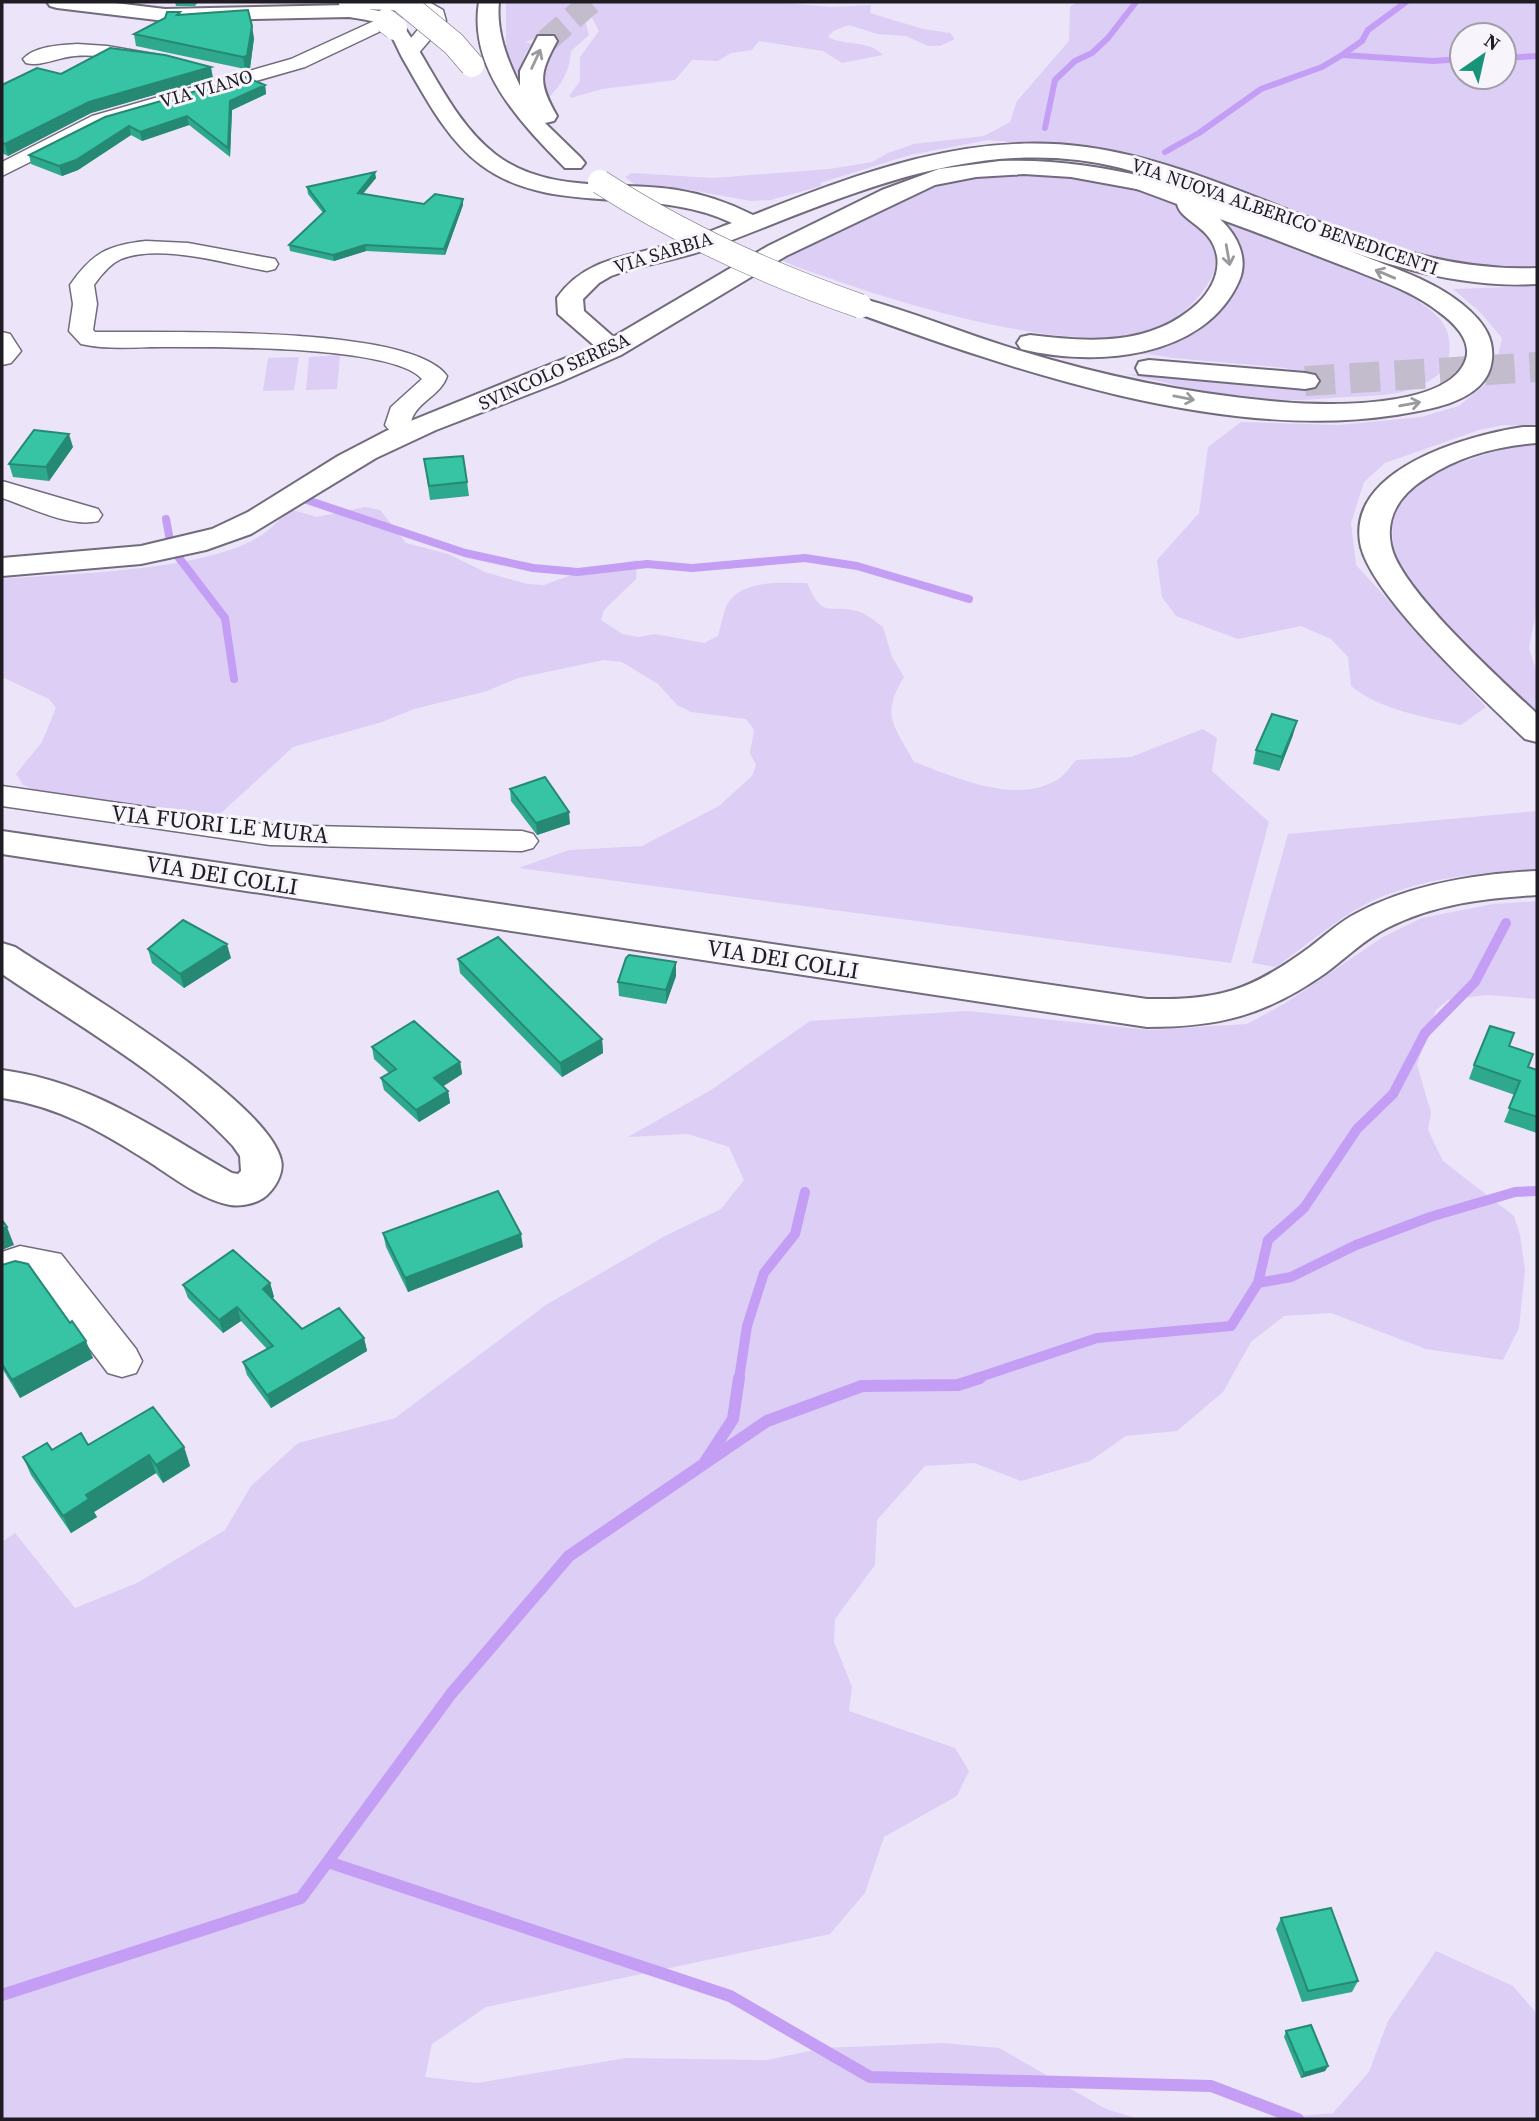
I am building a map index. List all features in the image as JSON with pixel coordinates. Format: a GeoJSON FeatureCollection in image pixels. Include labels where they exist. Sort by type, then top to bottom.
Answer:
{"type":"FeatureCollection","features":[{"type":"Feature","properties":{"kind":"main road"},"geometry":{"type":"LineString","coordinates":[[57,2],[165,15],[205,16],[325,10],[380,23],[410,51],[449,115],[480,153],[508,172],[552,187],[681,197],[712,205],[752,224]]}},
{"type":"Feature","properties":{"kind":"main road"},"geometry":{"type":"LineString","coordinates":[[402,2],[454,44],[516,121],[538,142],[672,226],[769,273],[959,342],[1183,398],[1297,411],[1357,410],[1436,399],[1467,384],[1475,377],[1481,361],[1481,346],[1470,327],[1440,300],[1422,290],[1271,229],[1142,183]]}},
{"type":"Feature","properties":{"kind":"main road"},"geometry":{"type":"LineString","coordinates":[[489,2],[487,10],[492,39],[504,76],[525,114],[573,163]]}},
{"type":"Feature","properties":{"kind":"main road"},"geometry":{"type":"LineString","coordinates":[[546,41],[529,79],[531,91],[573,163]]}},
{"type":"Feature","properties":{"kind":"main road","name":"VIA NUOVA ALBERICO BENEDICENTI"},"geometry":{"type":"LineString","coordinates":[[752,224],[797,204],[928,160],[990,151],[1054,151],[1114,159],[1159,171],[1310,228],[1450,271],[1491,277],[1537,276]]}},
{"type":"Feature","properties":{"kind":"main road","name":"SVINCOLO SERESA"},"geometry":{"type":"LineString","coordinates":[[2,567],[157,553],[223,535],[250,523],[323,476],[407,432],[564,371],[613,348],[776,252],[922,180],[951,173],[1014,167],[1080,170],[1142,183]]}},
{"type":"Feature","properties":{"kind":"main road"},"geometry":{"type":"LineString","coordinates":[[860,306],[982,336],[1047,345],[1094,348],[1154,340],[1181,328],[1210,305],[1227,280],[1230,258],[1227,244],[1210,222],[1188,205],[1142,183]]}},
{"type":"Feature","properties":{"kind":"main road","name":"VIA SARBIA"},"geometry":{"type":"LineString","coordinates":[[613,348],[571,314],[570,298],[581,284],[616,265],[674,251],[752,224]]}},
{"type":"Feature","properties":{"kind":"main road"},"geometry":{"type":"LineString","coordinates":[[860,306],[961,337],[1032,351],[1209,374],[1305,381]]}},
{"type":"Feature","properties":{"kind":"main road"},"geometry":{"type":"LineString","coordinates":[[1537,435],[1494,441],[1423,467],[1408,476],[1388,492],[1381,508],[1375,540],[1381,561],[1407,597],[1482,679],[1537,732]]}},
{"type":"Feature","properties":{"kind":"main road","name":"VIA DEI COLLI"},"geometry":{"type":"LineString","coordinates":[[2,842],[1147,1013],[1209,1012],[1245,1002],[1269,991],[1317,961],[1369,921],[1402,906],[1487,886],[1537,883]]}},
{"type":"Feature","properties":{"kind":"main road"},"geometry":{"type":"LineString","coordinates":[[2,956],[150,1053],[196,1089],[251,1141],[260,1156],[262,1168],[256,1182],[247,1188],[236,1191],[222,1187],[96,1111],[42,1090],[2,1084]]}},
{"type":"Feature","properties":{"kind":"street"},"geometry":{"type":"LineString","coordinates":[[347,2],[427,7],[436,14],[436,21],[410,51]]}},
{"type":"Feature","properties":{"kind":"street"},"geometry":{"type":"LineString","coordinates":[[380,23],[389,13],[427,7]]}},
{"type":"Feature","properties":{"kind":"street","name":"VIA VIANO"},"geometry":{"type":"LineString","coordinates":[[2,170],[99,120],[298,62],[380,23]]}},
{"type":"Feature","properties":{"kind":"street"},"geometry":{"type":"LineString","coordinates":[[33,59],[57,50],[87,49],[174,62]]}},
{"type":"Feature","properties":{"kind":"street"},"geometry":{"type":"LineString","coordinates":[[205,68],[240,78]]}},
{"type":"Feature","properties":{"kind":"street"},"geometry":{"type":"LineString","coordinates":[[267,264],[155,248],[126,250],[112,255],[99,264],[82,285],[85,304],[83,336],[104,340],[309,343],[415,360],[431,369],[435,376],[433,382],[400,412],[398,425],[407,432]]}},
{"type":"Feature","properties":{"kind":"street"},"geometry":{"type":"LineString","coordinates":[[2,339],[9,351],[2,358]]}},
{"type":"Feature","properties":{"kind":"street"},"geometry":{"type":"LineString","coordinates":[[2,489],[71,512],[89,514]]}},
{"type":"Feature","properties":{"kind":"street","name":"VIA FUORI LE MURA"},"geometry":{"type":"LineString","coordinates":[[2,796],[270,835],[522,841]]}},
{"type":"Feature","properties":{"kind":"street"},"geometry":{"type":"LineString","coordinates":[[2,1268],[20,1261],[48,1265],[122,1361]]}},
{"type":"Feature","properties":{"kind":"shaded area"},"geometry":{"type":"Polygon","coordinates":[[[506,2],[772,2],[832,7],[871,5],[870,13],[923,29],[950,33],[955,39],[940,46],[928,46],[906,36],[877,34],[849,25],[833,31],[828,37],[864,45],[883,55],[842,63],[823,51],[759,41],[752,50],[731,53],[718,61],[692,60],[675,80],[602,89],[571,98],[569,96],[580,81],[580,57],[599,31],[592,18],[595,13],[582,11],[589,35],[571,51],[563,80],[543,103],[538,88],[554,41],[541,36],[525,42],[532,44],[525,54],[518,76],[514,76],[506,47],[506,2]]]}},
{"type":"Feature","properties":{"kind":"shaded area"},"geometry":{"type":"Polygon","coordinates":[[[1077,2],[1537,2],[1537,270],[1500,270],[1428,258],[1356,237],[1237,195],[1025,144],[988,140],[910,155],[771,200],[751,201],[691,190],[637,186],[625,177],[632,173],[713,178],[830,169],[872,162],[914,144],[984,136],[1010,122],[1017,101],[1069,41],[1070,7],[1077,2]]]}},
{"type":"Feature","properties":{"kind":"shaded area"},"geometry":{"type":"Polygon","coordinates":[[[1025,173],[1099,179],[1123,184],[1169,202],[1189,215],[1210,239],[1215,264],[1209,282],[1185,310],[1154,330],[1121,337],[1082,337],[1038,333],[947,314],[864,290],[782,260],[928,186],[986,175],[1025,173]]]}},
{"type":"Feature","properties":{"kind":"shaded area"},"geometry":{"type":"Polygon","coordinates":[[[1217,215],[1409,295],[1430,309],[1443,324],[1449,342],[1447,367],[1425,384],[1401,392],[1376,396],[1284,400],[1216,393],[1126,374],[1292,388],[1313,376],[1286,368],[1173,358],[1117,349],[1151,344],[1231,287],[1217,215]]]}},
{"type":"Feature","properties":{"kind":"shaded area"},"geometry":{"type":"Polygon","coordinates":[[[1537,286],[1537,426],[1503,425],[1479,430],[1385,463],[1364,482],[1351,523],[1356,565],[1486,707],[1461,725],[1403,712],[1375,701],[1351,686],[1348,657],[1331,639],[1301,626],[1238,639],[1176,616],[1162,597],[1157,560],[1199,513],[1208,447],[1241,422],[1339,425],[1421,417],[1459,406],[1493,378],[1502,338],[1480,312],[1453,289],[1537,286]]]}},
{"type":"Feature","properties":{"kind":"shaded area"},"geometry":{"type":"Polygon","coordinates":[[[340,355],[337,389],[306,390],[309,357],[340,355]]]}},
{"type":"Feature","properties":{"kind":"shaded area"},"geometry":{"type":"Polygon","coordinates":[[[299,357],[294,390],[263,391],[268,358],[299,357]]]}},
{"type":"Feature","properties":{"kind":"shaded area"},"geometry":{"type":"Polygon","coordinates":[[[1537,443],[1537,608],[1529,648],[1537,673],[1537,714],[1499,680],[1408,581],[1393,548],[1392,522],[1397,502],[1417,484],[1450,466],[1511,446],[1537,443]]]}},
{"type":"Feature","properties":{"kind":"shaded area"},"geometry":{"type":"Polygon","coordinates":[[[365,507],[380,510],[406,543],[448,554],[485,572],[527,584],[544,585],[588,569],[637,560],[636,579],[604,610],[601,620],[622,634],[638,637],[655,634],[704,643],[718,636],[723,615],[735,595],[764,584],[807,583],[823,607],[860,612],[883,627],[892,657],[904,677],[891,711],[896,729],[914,762],[966,781],[1003,789],[1040,787],[1060,778],[1076,760],[1131,757],[1203,729],[1217,738],[1212,771],[1269,822],[1231,963],[519,868],[569,850],[642,846],[719,806],[752,776],[756,765],[750,753],[754,730],[746,719],[691,712],[677,705],[658,684],[622,662],[604,660],[518,678],[487,691],[414,709],[382,722],[293,747],[218,816],[37,791],[23,785],[16,774],[42,742],[56,708],[49,699],[2,677],[2,579],[177,563],[242,545],[266,532],[289,509],[317,517],[365,507]]]}},
{"type":"Feature","properties":{"kind":"shaded area"},"geometry":{"type":"Polygon","coordinates":[[[1537,811],[1537,870],[1468,875],[1397,891],[1355,910],[1276,967],[1252,963],[1288,834],[1537,811]]]}},
{"type":"Feature","properties":{"kind":"shaded area"},"geometry":{"type":"Polygon","coordinates":[[[1537,901],[1537,999],[1487,995],[1448,1000],[1436,1010],[1417,1064],[1431,1113],[1428,1130],[1443,1161],[1514,1216],[1520,1235],[1525,1270],[1519,1328],[1503,1360],[1426,1349],[1331,1313],[1284,1316],[1251,1342],[1223,1392],[1177,1431],[1126,1436],[1090,1461],[1021,1481],[974,1463],[925,1466],[877,1520],[875,1565],[835,1619],[834,1642],[852,1687],[849,1711],[955,1748],[969,1771],[957,1796],[884,1837],[865,1893],[830,1934],[486,2007],[432,2044],[425,2077],[477,2083],[626,2058],[767,2060],[824,2048],[942,2043],[999,2048],[1106,2109],[1138,2119],[2,2119],[2,1542],[15,1533],[75,1608],[137,1583],[225,1530],[251,1486],[298,1443],[395,1418],[546,1305],[665,1236],[721,1209],[744,1180],[729,1147],[688,1134],[628,1137],[711,1090],[810,1021],[967,1011],[1149,1030],[1247,1024],[1284,1004],[1383,937],[1422,918],[1493,904],[1537,901]]]}},
{"type":"Feature","properties":{"kind":"shaded area"},"geometry":{"type":"Polygon","coordinates":[[[1436,1951],[1513,1986],[1537,2014],[1537,2119],[1266,2119],[1333,2113],[1369,2072],[1388,2021],[1436,1951]]]}},
{"type":"Feature","properties":{"kind":"building"},"geometry":{"type":"Polygon","coordinates":[[[248,10],[252,26],[247,56],[243,57],[134,34],[165,18],[167,12],[180,12],[177,15],[248,10]]]}},
{"type":"Feature","properties":{"kind":"building"},"geometry":{"type":"Polygon","coordinates":[[[110,48],[165,55],[211,67],[89,102],[5,144],[2,143],[2,85],[37,68],[61,74],[110,48]]]}},
{"type":"Feature","properties":{"kind":"building"},"geometry":{"type":"Polygon","coordinates":[[[245,77],[265,85],[230,101],[228,148],[187,116],[140,132],[129,126],[76,160],[59,166],[29,155],[105,117],[245,77]]]}},
{"type":"Feature","properties":{"kind":"building"},"geometry":{"type":"Polygon","coordinates":[[[375,172],[358,193],[424,204],[435,194],[463,199],[444,249],[365,245],[333,255],[289,245],[325,211],[307,187],[375,172]]]}},
{"type":"Feature","properties":{"kind":"building"},"geometry":{"type":"Polygon","coordinates":[[[34,430],[69,434],[46,467],[9,464],[34,430]]]}},
{"type":"Feature","properties":{"kind":"building"},"geometry":{"type":"Polygon","coordinates":[[[463,456],[467,482],[429,486],[424,459],[463,456]]]}},
{"type":"Feature","properties":{"kind":"building"},"geometry":{"type":"Polygon","coordinates":[[[1272,714],[1297,721],[1282,757],[1256,750],[1272,714]]]}},
{"type":"Feature","properties":{"kind":"building"},"geometry":{"type":"Polygon","coordinates":[[[545,777],[569,812],[536,823],[510,789],[545,777]]]}},
{"type":"Feature","properties":{"kind":"building"},"geometry":{"type":"Polygon","coordinates":[[[183,920],[227,944],[180,974],[148,949],[183,920]]]}},
{"type":"Feature","properties":{"kind":"building"},"geometry":{"type":"Polygon","coordinates":[[[498,937],[602,1039],[560,1063],[458,959],[498,937]]]}},
{"type":"Feature","properties":{"kind":"building"},"geometry":{"type":"Polygon","coordinates":[[[629,955],[676,962],[666,990],[618,982],[629,955]]]}},
{"type":"Feature","properties":{"kind":"building"},"geometry":{"type":"Polygon","coordinates":[[[414,1021],[460,1062],[434,1078],[448,1091],[416,1110],[381,1078],[396,1069],[372,1047],[414,1021]]]}},
{"type":"Feature","properties":{"kind":"building"},"geometry":{"type":"Polygon","coordinates":[[[1490,1026],[1514,1033],[1509,1046],[1533,1054],[1528,1067],[1537,1070],[1537,1117],[1509,1108],[1520,1081],[1474,1065],[1490,1026]]]}},
{"type":"Feature","properties":{"kind":"building"},"geometry":{"type":"Polygon","coordinates":[[[498,1191],[521,1234],[405,1278],[383,1233],[498,1191]]]}},
{"type":"Feature","properties":{"kind":"building"},"geometry":{"type":"Polygon","coordinates":[[[233,1250],[270,1283],[263,1289],[302,1329],[339,1308],[364,1338],[267,1395],[243,1362],[273,1346],[237,1307],[219,1320],[183,1285],[233,1250]]]}},
{"type":"Feature","properties":{"kind":"building"},"geometry":{"type":"Polygon","coordinates":[[[15,1261],[28,1264],[86,1341],[12,1380],[2,1364],[2,1265],[15,1261]]]}},
{"type":"Feature","properties":{"kind":"building"},"geometry":{"type":"Polygon","coordinates":[[[153,1407],[184,1447],[156,1465],[149,1455],[86,1495],[89,1499],[63,1516],[23,1457],[47,1443],[52,1450],[81,1433],[88,1445],[153,1407]]]}},
{"type":"Feature","properties":{"kind":"building"},"geometry":{"type":"Polygon","coordinates":[[[1331,1908],[1358,1981],[1308,1991],[1281,1918],[1331,1908]]]}},
{"type":"Feature","properties":{"kind":"building"},"geometry":{"type":"Polygon","coordinates":[[[1311,2025],[1328,2066],[1304,2073],[1286,2031],[1311,2025]]]}},
{"type":"Feature","properties":{"kind":"waterway"},"geometry":{"type":"LineString","coordinates":[[1045,128],[1055,80],[1075,61],[1092,53],[1108,38],[1136,2]]}},
{"type":"Feature","properties":{"kind":"waterway"},"geometry":{"type":"LineString","coordinates":[[1165,152],[1199,133],[1261,89],[1322,67],[1342,55],[1362,41],[1368,30],[1406,2]]}},
{"type":"Feature","properties":{"kind":"waterway"},"geometry":{"type":"LineString","coordinates":[[1343,55],[1448,60]]}},
{"type":"Feature","properties":{"kind":"waterway"},"geometry":{"type":"LineString","coordinates":[[1518,57],[1537,56]]}},
{"type":"Feature","properties":{"kind":"waterway"},"geometry":{"type":"LineString","coordinates":[[298,497],[465,553],[533,568],[578,572],[647,564],[692,568],[805,558],[857,566],[969,599]]}},
{"type":"Feature","properties":{"kind":"waterway"},"geometry":{"type":"LineString","coordinates":[[166,519],[171,546]]}},
{"type":"Feature","properties":{"kind":"waterway"},"geometry":{"type":"LineString","coordinates":[[176,554],[225,618],[234,679]]}},
{"type":"Feature","properties":{"kind":"waterway"},"geometry":{"type":"LineString","coordinates":[[1258,1283],[1268,1240],[1304,1208],[1357,1129],[1393,1094],[1425,1033],[1475,982],[1506,923]]}},
{"type":"Feature","properties":{"kind":"waterway"},"geometry":{"type":"LineString","coordinates":[[1258,1283],[1291,1277],[1356,1245],[1430,1217],[1515,1192],[1537,1191]]}},
{"type":"Feature","properties":{"kind":"waterway"},"geometry":{"type":"LineString","coordinates":[[739,1379],[747,1326],[764,1273],[795,1234],[805,1192]]}},
{"type":"Feature","properties":{"kind":"waterway"},"geometry":{"type":"LineString","coordinates":[[974,1379],[1097,1338],[1231,1326],[1258,1283]]}},
{"type":"Feature","properties":{"kind":"waterway"},"geometry":{"type":"LineString","coordinates":[[705,1462],[733,1419],[739,1378]]}},
{"type":"Feature","properties":{"kind":"waterway"},"geometry":{"type":"LineString","coordinates":[[2,1995],[301,1898],[451,1694],[569,1556],[767,1421],[862,1386],[958,1385],[980,1378]]}},
{"type":"Feature","properties":{"kind":"waterway"},"geometry":{"type":"LineString","coordinates":[[328,1862],[730,1996],[870,2077],[1211,2086],[1298,2119]]}},
{"type":"Feature","properties":{"kind":"tunnel"},"geometry":{"type":"LineString","coordinates":[[546,41],[591,2]]}},
{"type":"Feature","properties":{"kind":"tunnel"},"geometry":{"type":"LineString","coordinates":[[1305,381],[1537,367]]}}]}
